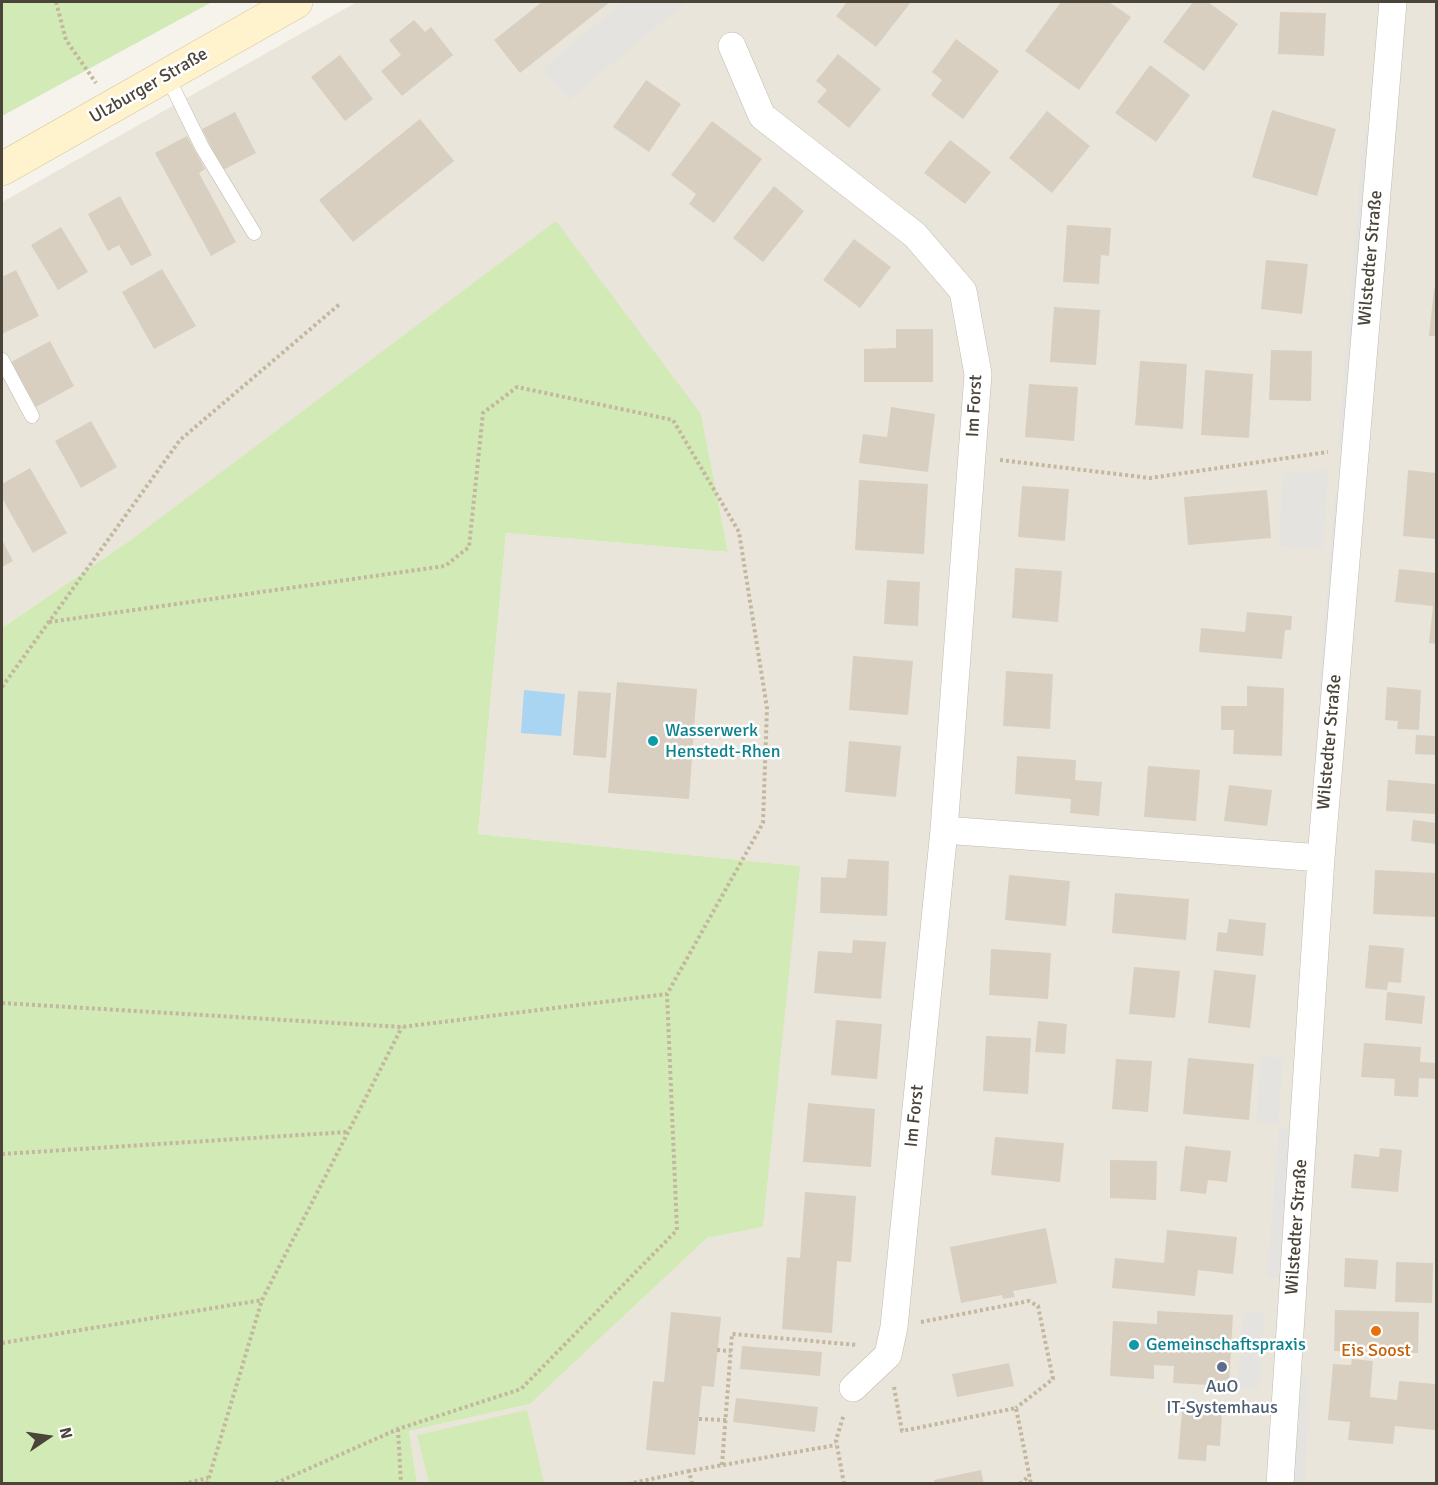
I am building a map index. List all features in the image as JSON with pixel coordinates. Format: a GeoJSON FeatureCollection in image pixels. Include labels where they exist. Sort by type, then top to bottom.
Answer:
{"type":"FeatureCollection","features":[{"type":"Feature","properties":{"kind":"main road","name":"Ulzburger Straße"},"geometry":{"type":"LineString","coordinates":[[2,169],[296,2]]}},
{"type":"Feature","properties":{"kind":"street","name":"Wilstedter Straße"},"geometry":{"type":"LineString","coordinates":[[1280,1484],[1321,858],[1393,2]]}},
{"type":"Feature","properties":{"kind":"street","name":"Im Forst"},"geometry":{"type":"LineString","coordinates":[[732,46],[762,116],[915,235],[963,291],[978,374],[944,830],[890,1343]]}},
{"type":"Feature","properties":{"kind":"street"},"geometry":{"type":"LineString","coordinates":[[944,830],[1321,858]]}},
{"type":"Feature","properties":{"kind":"street"},"geometry":{"type":"LineString","coordinates":[[853,1388],[890,1343]]}},
{"type":"Feature","properties":{"kind":"lane"},"geometry":{"type":"LineString","coordinates":[[167,76],[202,147],[254,233]]}},
{"type":"Feature","properties":{"kind":"lane"},"geometry":{"type":"LineString","coordinates":[[2,360],[32,416]]}},
{"type":"Feature","properties":{"kind":"path"},"geometry":{"type":"LineString","coordinates":[[56,2],[66,40],[112,107]]}},
{"type":"Feature","properties":{"kind":"path"},"geometry":{"type":"LineString","coordinates":[[2,687],[180,440],[341,303]]}},
{"type":"Feature","properties":{"kind":"path"},"geometry":{"type":"LineString","coordinates":[[49,622],[445,566],[469,547],[483,413],[518,387],[673,420],[739,532],[767,708],[763,823],[667,993],[677,1230],[521,1389],[398,1429],[274,1484]]}},
{"type":"Feature","properties":{"kind":"path"},"geometry":{"type":"LineString","coordinates":[[972,457],[1150,478],[1355,448]]}},
{"type":"Feature","properties":{"kind":"path"},"geometry":{"type":"LineString","coordinates":[[2,1003],[402,1027],[667,993]]}},
{"type":"Feature","properties":{"kind":"path"},"geometry":{"type":"LineString","coordinates":[[207,1484],[262,1300],[402,1027]]}},
{"type":"Feature","properties":{"kind":"path"},"geometry":{"type":"LineString","coordinates":[[2,1154],[348,1132]]}},
{"type":"Feature","properties":{"kind":"path"},"geometry":{"type":"LineString","coordinates":[[2,1343],[262,1300]]}},
{"type":"Feature","properties":{"kind":"path"},"geometry":{"type":"LineString","coordinates":[[722,1465],[732,1334],[890,1343],[1029,1301],[1038,1306],[1053,1379],[1016,1408],[903,1431],[890,1343]]}},
{"type":"Feature","properties":{"kind":"path"},"geometry":{"type":"LineString","coordinates":[[717,1350],[731,1351]]}},
{"type":"Feature","properties":{"kind":"path"},"geometry":{"type":"LineString","coordinates":[[844,1484],[836,1440],[853,1388]]}},
{"type":"Feature","properties":{"kind":"path"},"geometry":{"type":"LineString","coordinates":[[1016,1408],[1031,1484]]}},
{"type":"Feature","properties":{"kind":"path"},"geometry":{"type":"LineString","coordinates":[[699,1419],[726,1420]]}},
{"type":"Feature","properties":{"kind":"path"},"geometry":{"type":"LineString","coordinates":[[398,1429],[401,1484]]}},
{"type":"Feature","properties":{"kind":"path"},"geometry":{"type":"LineString","coordinates":[[628,1484],[837,1445]]}},
{"type":"Feature","properties":{"kind":"path"},"geometry":{"type":"LineString","coordinates":[[689,1471],[692,1484]]}},
{"type":"Feature","properties":{"kind":"path"},"geometry":{"type":"LineString","coordinates":[[1020,1484],[1030,1475]]}},
{"type":"Feature","properties":{"kind":"path"},"geometry":{"type":"LineString","coordinates":[[183,1484],[209,1478]]}},
{"type":"Feature","properties":{"kind":"shaded area"},"geometry":{"type":"Polygon","coordinates":[[[357,2],[1436,2],[1436,1483],[417,1483],[409,1431],[530,1404],[707,1238],[763,1227],[799,866],[478,834],[506,533],[728,552],[701,414],[135,537],[2,628],[2,202],[357,2]]]}},
{"type":"Feature","properties":{"kind":"shaded area"},"geometry":{"type":"Polygon","coordinates":[[[623,2],[686,2],[569,100],[543,69],[623,2]]]}},
{"type":"Feature","properties":{"kind":"shaded area"},"geometry":{"type":"Polygon","coordinates":[[[1364,127],[1374,128],[1348,446],[1338,446],[1364,127]]]}},
{"type":"Feature","properties":{"kind":"shaded area"},"geometry":{"type":"Polygon","coordinates":[[[1328,469],[1323,549],[1279,546],[1283,474],[1328,469]]]}},
{"type":"Feature","properties":{"kind":"shaded area"},"geometry":{"type":"Polygon","coordinates":[[[1335,493],[1344,493],[1327,699],[1318,699],[1335,493]]]}},
{"type":"Feature","properties":{"kind":"shaded area"},"geometry":{"type":"Polygon","coordinates":[[[1261,1056],[1283,1058],[1278,1124],[1256,1122],[1261,1056]]]}},
{"type":"Feature","properties":{"kind":"shaded area"},"geometry":{"type":"Polygon","coordinates":[[[1279,1128],[1292,1129],[1280,1278],[1267,1277],[1279,1128]]]}},
{"type":"Feature","properties":{"kind":"shaded area"},"geometry":{"type":"Polygon","coordinates":[[[1244,1311],[1265,1313],[1259,1389],[1237,1388],[1244,1311]]]}},
{"type":"Feature","properties":{"kind":"shaded area"},"geometry":{"type":"Polygon","coordinates":[[[1297,1368],[1309,1376],[1305,1483],[1293,1484],[1297,1368]]]}},
{"type":"Feature","properties":{"kind":"green space"},"geometry":{"type":"Polygon","coordinates":[[[2,2],[212,2],[2,116],[2,2]]]}},
{"type":"Feature","properties":{"kind":"green space"},"geometry":{"type":"Polygon","coordinates":[[[556,221],[701,414],[728,552],[506,533],[478,834],[800,866],[763,1227],[707,1238],[530,1404],[409,1431],[417,1483],[2,1483],[2,628],[135,537],[556,221]]]}},
{"type":"Feature","properties":{"kind":"green space"},"geometry":{"type":"Polygon","coordinates":[[[527,1410],[544,1483],[429,1483],[417,1435],[527,1410]]]}},
{"type":"Feature","properties":{"kind":"water"},"geometry":{"type":"Polygon","coordinates":[[[524,690],[565,694],[561,736],[521,733],[524,690]]]}},
{"type":"Feature","properties":{"kind":"building"},"geometry":{"type":"Polygon","coordinates":[[[542,2],[610,2],[520,73],[494,40],[542,2]]]}},
{"type":"Feature","properties":{"kind":"building"},"geometry":{"type":"Polygon","coordinates":[[[847,2],[911,2],[876,47],[836,16],[847,2]]]}},
{"type":"Feature","properties":{"kind":"building"},"geometry":{"type":"Polygon","coordinates":[[[1061,2],[1109,2],[1131,17],[1079,90],[1025,51],[1061,2]]]}},
{"type":"Feature","properties":{"kind":"building"},"geometry":{"type":"Polygon","coordinates":[[[1193,2],[1208,2],[1238,24],[1204,71],[1163,42],[1193,2]]]}},
{"type":"Feature","properties":{"kind":"building"},"geometry":{"type":"Polygon","coordinates":[[[1280,12],[1326,13],[1324,56],[1278,54],[1280,12]]]}},
{"type":"Feature","properties":{"kind":"building"},"geometry":{"type":"Polygon","coordinates":[[[414,20],[425,32],[431,27],[453,55],[402,96],[381,71],[401,55],[389,40],[414,20]]]}},
{"type":"Feature","properties":{"kind":"building"},"geometry":{"type":"Polygon","coordinates":[[[956,39],[999,71],[963,119],[931,95],[942,80],[932,72],[956,39]]]}},
{"type":"Feature","properties":{"kind":"building"},"geometry":{"type":"Polygon","coordinates":[[[838,54],[881,89],[849,128],[817,102],[827,90],[816,81],[838,54]]]}},
{"type":"Feature","properties":{"kind":"building"},"geometry":{"type":"Polygon","coordinates":[[[340,55],[373,99],[345,121],[311,77],[340,55]]]}},
{"type":"Feature","properties":{"kind":"building"},"geometry":{"type":"Polygon","coordinates":[[[1150,65],[1190,95],[1156,142],[1115,113],[1150,65]]]}},
{"type":"Feature","properties":{"kind":"building"},"geometry":{"type":"Polygon","coordinates":[[[646,80],[681,104],[649,152],[613,127],[646,80]]]}},
{"type":"Feature","properties":{"kind":"building"},"geometry":{"type":"Polygon","coordinates":[[[1272,110],[1336,129],[1317,196],[1252,177],[1272,110]]]}},
{"type":"Feature","properties":{"kind":"building"},"geometry":{"type":"Polygon","coordinates":[[[1047,111],[1090,146],[1052,193],[1009,158],[1047,111]]]}},
{"type":"Feature","properties":{"kind":"building"},"geometry":{"type":"Polygon","coordinates":[[[235,112],[256,153],[223,170],[202,129],[235,112]]]}},
{"type":"Feature","properties":{"kind":"building"},"geometry":{"type":"Polygon","coordinates":[[[420,119],[454,161],[353,242],[319,200],[420,119]]]}},
{"type":"Feature","properties":{"kind":"building"},"geometry":{"type":"Polygon","coordinates":[[[712,121],[762,159],[714,223],[689,204],[696,194],[671,175],[712,121]]]}},
{"type":"Feature","properties":{"kind":"building"},"geometry":{"type":"Polygon","coordinates":[[[187,136],[205,169],[199,173],[236,242],[211,256],[155,153],[187,136]]]}},
{"type":"Feature","properties":{"kind":"building"},"geometry":{"type":"Polygon","coordinates":[[[950,140],[991,172],[965,204],[924,173],[950,140]]]}},
{"type":"Feature","properties":{"kind":"building"},"geometry":{"type":"Polygon","coordinates":[[[774,186],[804,211],[763,262],[733,238],[774,186]]]}},
{"type":"Feature","properties":{"kind":"building"},"geometry":{"type":"Polygon","coordinates":[[[120,196],[152,255],[131,266],[119,245],[108,251],[88,214],[120,196]]]}},
{"type":"Feature","properties":{"kind":"building"},"geometry":{"type":"Polygon","coordinates":[[[1067,225],[1111,228],[1109,256],[1101,255],[1099,284],[1063,282],[1067,225]]]}},
{"type":"Feature","properties":{"kind":"building"},"geometry":{"type":"Polygon","coordinates":[[[61,227],[88,272],[58,290],[31,245],[61,227]]]}},
{"type":"Feature","properties":{"kind":"building"},"geometry":{"type":"Polygon","coordinates":[[[854,239],[891,267],[860,308],[823,280],[854,239]]]}},
{"type":"Feature","properties":{"kind":"building"},"geometry":{"type":"Polygon","coordinates":[[[1266,260],[1308,264],[1302,314],[1261,309],[1266,260]]]}},
{"type":"Feature","properties":{"kind":"building"},"geometry":{"type":"Polygon","coordinates":[[[162,269],[196,326],[154,349],[122,292],[162,269]]]}},
{"type":"Feature","properties":{"kind":"building"},"geometry":{"type":"Polygon","coordinates":[[[16,270],[39,316],[2,334],[2,277],[16,270]]]}},
{"type":"Feature","properties":{"kind":"building"},"geometry":{"type":"Polygon","coordinates":[[[1434,289],[1436,289],[1436,336],[1429,336],[1434,289]]]}},
{"type":"Feature","properties":{"kind":"building"},"geometry":{"type":"Polygon","coordinates":[[[1054,307],[1100,310],[1096,365],[1050,362],[1054,307]]]}},
{"type":"Feature","properties":{"kind":"building"},"geometry":{"type":"Polygon","coordinates":[[[896,329],[933,329],[933,382],[864,382],[864,349],[896,348],[896,329]]]}},
{"type":"Feature","properties":{"kind":"building"},"geometry":{"type":"Polygon","coordinates":[[[50,341],[74,386],[36,407],[11,362],[50,341]]]}},
{"type":"Feature","properties":{"kind":"building"},"geometry":{"type":"Polygon","coordinates":[[[1271,350],[1312,351],[1311,401],[1269,400],[1271,350]]]}},
{"type":"Feature","properties":{"kind":"building"},"geometry":{"type":"Polygon","coordinates":[[[1140,361],[1187,364],[1183,429],[1135,425],[1140,361]]]}},
{"type":"Feature","properties":{"kind":"building"},"geometry":{"type":"Polygon","coordinates":[[[1205,370],[1253,374],[1249,438],[1201,435],[1205,370]]]}},
{"type":"Feature","properties":{"kind":"building"},"geometry":{"type":"Polygon","coordinates":[[[1029,384],[1078,387],[1074,441],[1025,437],[1029,384]]]}},
{"type":"Feature","properties":{"kind":"building"},"geometry":{"type":"Polygon","coordinates":[[[891,407],[935,414],[928,472],[859,463],[863,434],[887,437],[891,407]]]}},
{"type":"Feature","properties":{"kind":"building"},"geometry":{"type":"Polygon","coordinates":[[[91,421],[117,467],[81,488],[55,441],[91,421]]]}},
{"type":"Feature","properties":{"kind":"building"},"geometry":{"type":"Polygon","coordinates":[[[30,468],[67,533],[33,553],[2,498],[2,484],[30,468]]]}},
{"type":"Feature","properties":{"kind":"building"},"geometry":{"type":"Polygon","coordinates":[[[1408,470],[1436,473],[1436,539],[1403,536],[1408,470]]]}},
{"type":"Feature","properties":{"kind":"building"},"geometry":{"type":"Polygon","coordinates":[[[859,480],[928,484],[924,554],[855,550],[859,480]]]}},
{"type":"Feature","properties":{"kind":"building"},"geometry":{"type":"Polygon","coordinates":[[[1022,486],[1069,489],[1065,541],[1018,537],[1022,486]]]}},
{"type":"Feature","properties":{"kind":"building"},"geometry":{"type":"Polygon","coordinates":[[[1267,490],[1271,538],[1188,545],[1184,497],[1267,490]]]}},
{"type":"Feature","properties":{"kind":"building"},"geometry":{"type":"Polygon","coordinates":[[[2,540],[13,561],[2,567],[2,540]]]}},
{"type":"Feature","properties":{"kind":"building"},"geometry":{"type":"Polygon","coordinates":[[[1015,568],[1062,571],[1058,622],[1012,618],[1015,568]]]}},
{"type":"Feature","properties":{"kind":"building"},"geometry":{"type":"Polygon","coordinates":[[[1399,569],[1436,573],[1436,644],[1429,643],[1433,606],[1395,602],[1399,569]]]}},
{"type":"Feature","properties":{"kind":"building"},"geometry":{"type":"Polygon","coordinates":[[[887,580],[920,582],[918,626],[884,624],[887,580]]]}},
{"type":"Feature","properties":{"kind":"building"},"geometry":{"type":"Polygon","coordinates":[[[1247,612],[1292,616],[1291,630],[1285,630],[1282,659],[1199,652],[1201,628],[1245,632],[1247,612]]]}},
{"type":"Feature","properties":{"kind":"building"},"geometry":{"type":"Polygon","coordinates":[[[853,656],[913,661],[908,715],[849,710],[853,656]]]}},
{"type":"Feature","properties":{"kind":"building"},"geometry":{"type":"Polygon","coordinates":[[[1006,671],[1053,674],[1050,729],[1003,726],[1006,671]]]}},
{"type":"Feature","properties":{"kind":"building","name":"Wasserwerk Henstedt-Rhen"},"geometry":{"type":"Polygon","coordinates":[[[617,682],[697,689],[689,799],[608,793],[617,682]]]}},
{"type":"Feature","properties":{"kind":"building"},"geometry":{"type":"Polygon","coordinates":[[[1247,686],[1284,688],[1282,756],[1233,754],[1234,730],[1221,730],[1221,706],[1247,706],[1247,686]]]}},
{"type":"Feature","properties":{"kind":"building"},"geometry":{"type":"Polygon","coordinates":[[[1387,687],[1421,690],[1419,730],[1397,729],[1398,721],[1385,720],[1387,687]]]}},
{"type":"Feature","properties":{"kind":"building"},"geometry":{"type":"Polygon","coordinates":[[[578,691],[611,693],[606,758],[573,755],[578,691]]]}},
{"type":"Feature","properties":{"kind":"building"},"geometry":{"type":"Polygon","coordinates":[[[1416,735],[1436,736],[1436,755],[1415,754],[1416,735]]]}},
{"type":"Feature","properties":{"kind":"building"},"geometry":{"type":"Polygon","coordinates":[[[849,741],[901,746],[896,797],[845,792],[849,741]]]}},
{"type":"Feature","properties":{"kind":"building"},"geometry":{"type":"Polygon","coordinates":[[[1017,756],[1076,760],[1075,780],[1102,782],[1099,816],[1070,813],[1071,799],[1015,794],[1017,756]]]}},
{"type":"Feature","properties":{"kind":"building"},"geometry":{"type":"Polygon","coordinates":[[[1148,766],[1200,770],[1196,821],[1144,817],[1148,766]]]}},
{"type":"Feature","properties":{"kind":"building"},"geometry":{"type":"Polygon","coordinates":[[[1388,780],[1436,784],[1436,814],[1386,811],[1388,780]]]}},
{"type":"Feature","properties":{"kind":"building"},"geometry":{"type":"Polygon","coordinates":[[[1229,785],[1272,790],[1267,826],[1224,821],[1229,785]]]}},
{"type":"Feature","properties":{"kind":"building"},"geometry":{"type":"Polygon","coordinates":[[[1413,820],[1436,823],[1436,844],[1411,841],[1413,820]]]}},
{"type":"Feature","properties":{"kind":"building"},"geometry":{"type":"Polygon","coordinates":[[[848,859],[889,861],[887,916],[820,913],[821,877],[846,878],[848,859]]]}},
{"type":"Feature","properties":{"kind":"building"},"geometry":{"type":"Polygon","coordinates":[[[1375,870],[1436,873],[1436,917],[1373,914],[1375,870]]]}},
{"type":"Feature","properties":{"kind":"building"},"geometry":{"type":"Polygon","coordinates":[[[1009,875],[1070,881],[1066,926],[1005,920],[1009,875]]]}},
{"type":"Feature","properties":{"kind":"building"},"geometry":{"type":"Polygon","coordinates":[[[1115,893],[1189,899],[1186,940],[1112,933],[1115,893]]]}},
{"type":"Feature","properties":{"kind":"building"},"geometry":{"type":"Polygon","coordinates":[[[1229,919],[1266,923],[1263,956],[1216,951],[1218,932],[1227,933],[1229,919]]]}},
{"type":"Feature","properties":{"kind":"building"},"geometry":{"type":"Polygon","coordinates":[[[853,940],[886,942],[881,999],[814,993],[818,951],[852,953],[853,940]]]}},
{"type":"Feature","properties":{"kind":"building"},"geometry":{"type":"Polygon","coordinates":[[[1369,945],[1404,948],[1401,983],[1388,982],[1387,990],[1365,988],[1369,945]]]}},
{"type":"Feature","properties":{"kind":"building"},"geometry":{"type":"Polygon","coordinates":[[[991,949],[1051,953],[1048,999],[989,995],[991,949]]]}},
{"type":"Feature","properties":{"kind":"building"},"geometry":{"type":"Polygon","coordinates":[[[1134,967],[1180,971],[1175,1018],[1129,1014],[1134,967]]]}},
{"type":"Feature","properties":{"kind":"building"},"geometry":{"type":"Polygon","coordinates":[[[1214,970],[1256,975],[1250,1028],[1208,1023],[1214,970]]]}},
{"type":"Feature","properties":{"kind":"building"},"geometry":{"type":"Polygon","coordinates":[[[1387,992],[1425,996],[1422,1024],[1385,1020],[1387,992]]]}},
{"type":"Feature","properties":{"kind":"building"},"geometry":{"type":"Polygon","coordinates":[[[836,1020],[882,1024],[877,1079],[831,1075],[836,1020]]]}},
{"type":"Feature","properties":{"kind":"building"},"geometry":{"type":"Polygon","coordinates":[[[1038,1021],[1067,1024],[1065,1054],[1035,1052],[1038,1021]]]}},
{"type":"Feature","properties":{"kind":"building"},"geometry":{"type":"Polygon","coordinates":[[[986,1036],[1031,1038],[1028,1094],[983,1091],[986,1036]]]}},
{"type":"Feature","properties":{"kind":"building"},"geometry":{"type":"Polygon","coordinates":[[[1364,1043],[1421,1047],[1420,1062],[1436,1063],[1436,1079],[1419,1078],[1418,1097],[1394,1096],[1395,1079],[1361,1077],[1364,1043]]]}},
{"type":"Feature","properties":{"kind":"building"},"geometry":{"type":"Polygon","coordinates":[[[1188,1058],[1254,1064],[1249,1120],[1183,1114],[1188,1058]]]}},
{"type":"Feature","properties":{"kind":"building"},"geometry":{"type":"Polygon","coordinates":[[[1116,1059],[1152,1061],[1148,1112],[1112,1109],[1116,1059]]]}},
{"type":"Feature","properties":{"kind":"building"},"geometry":{"type":"Polygon","coordinates":[[[808,1103],[875,1109],[871,1167],[803,1162],[808,1103]]]}},
{"type":"Feature","properties":{"kind":"building"},"geometry":{"type":"Polygon","coordinates":[[[995,1137],[1064,1143],[1060,1182],[991,1175],[995,1137]]]}},
{"type":"Feature","properties":{"kind":"building"},"geometry":{"type":"Polygon","coordinates":[[[1185,1146],[1231,1151],[1227,1182],[1208,1180],[1206,1194],[1180,1191],[1185,1146]]]}},
{"type":"Feature","properties":{"kind":"building"},"geometry":{"type":"Polygon","coordinates":[[[1380,1148],[1402,1150],[1398,1192],[1351,1188],[1354,1154],[1379,1157],[1380,1148]]]}},
{"type":"Feature","properties":{"kind":"building"},"geometry":{"type":"Polygon","coordinates":[[[1110,1160],[1157,1161],[1156,1200],[1110,1198],[1110,1160]]]}},
{"type":"Feature","properties":{"kind":"building"},"geometry":{"type":"Polygon","coordinates":[[[805,1192],[856,1196],[851,1262],[837,1261],[832,1333],[782,1329],[787,1257],[800,1258],[805,1192]]]}},
{"type":"Feature","properties":{"kind":"building"},"geometry":{"type":"Polygon","coordinates":[[[1046,1228],[1057,1283],[1013,1291],[1015,1297],[1003,1299],[1002,1295],[961,1303],[950,1247],[1046,1228]]]}},
{"type":"Feature","properties":{"kind":"building"},"geometry":{"type":"Polygon","coordinates":[[[1167,1230],[1237,1237],[1233,1274],[1198,1270],[1195,1296],[1112,1288],[1115,1258],[1164,1263],[1167,1230]]]}},
{"type":"Feature","properties":{"kind":"building"},"geometry":{"type":"Polygon","coordinates":[[[1345,1258],[1378,1260],[1376,1289],[1344,1287],[1345,1258]]]}},
{"type":"Feature","properties":{"kind":"building"},"geometry":{"type":"Polygon","coordinates":[[[1396,1262],[1433,1263],[1432,1303],[1395,1302],[1396,1262]]]}},
{"type":"Feature","properties":{"kind":"building","name":"Eis Soost"},"geometry":{"type":"Polygon","coordinates":[[[1335,1310],[1419,1312],[1418,1353],[1334,1351],[1335,1310]]]}},
{"type":"Feature","properties":{"kind":"building"},"geometry":{"type":"Polygon","coordinates":[[[1157,1311],[1233,1315],[1229,1386],[1173,1383],[1174,1366],[1154,1365],[1154,1379],[1110,1376],[1113,1321],[1157,1324],[1157,1311]]]}},
{"type":"Feature","properties":{"kind":"building"},"geometry":{"type":"Polygon","coordinates":[[[671,1312],[721,1317],[714,1387],[702,1386],[695,1455],[646,1450],[653,1381],[664,1382],[671,1312]]]}},
{"type":"Feature","properties":{"kind":"building"},"geometry":{"type":"Polygon","coordinates":[[[742,1346],[822,1352],[820,1376],[740,1369],[742,1346]]]}},
{"type":"Feature","properties":{"kind":"building"},"geometry":{"type":"Polygon","coordinates":[[[1352,1359],[1373,1361],[1370,1397],[1397,1400],[1399,1381],[1436,1384],[1435,1430],[1395,1426],[1393,1444],[1348,1440],[1350,1422],[1328,1420],[1333,1364],[1351,1365],[1352,1359]]]}},
{"type":"Feature","properties":{"kind":"building"},"geometry":{"type":"Polygon","coordinates":[[[1009,1363],[1014,1386],[957,1397],[952,1374],[1009,1363]]]}},
{"type":"Feature","properties":{"kind":"building"},"geometry":{"type":"Polygon","coordinates":[[[736,1398],[818,1407],[815,1432],[733,1422],[736,1398]]]}},
{"type":"Feature","properties":{"kind":"building"},"geometry":{"type":"Polygon","coordinates":[[[1182,1411],[1222,1414],[1220,1446],[1207,1445],[1206,1461],[1178,1459],[1182,1411]]]}},
{"type":"Feature","properties":{"kind":"building"},"geometry":{"type":"Polygon","coordinates":[[[981,1470],[984,1484],[935,1484],[934,1480],[981,1470]]]}},
{"type":"Feature","properties":{"kind":"place","name":"Wasserwerk Henstedt-Rhen"},"geometry":{"type":"Point","coordinates":[653,741]}},
{"type":"Feature","properties":{"kind":"place","name":"Eis Soost"},"geometry":{"type":"Point","coordinates":[1376,1331]}},
{"type":"Feature","properties":{"kind":"place","name":"Gemeinschaftspraxis"},"geometry":{"type":"Point","coordinates":[1134,1345]}},
{"type":"Feature","properties":{"kind":"place","name":"AuO IT-Systemhaus"},"geometry":{"type":"Point","coordinates":[1222,1367]}}]}
